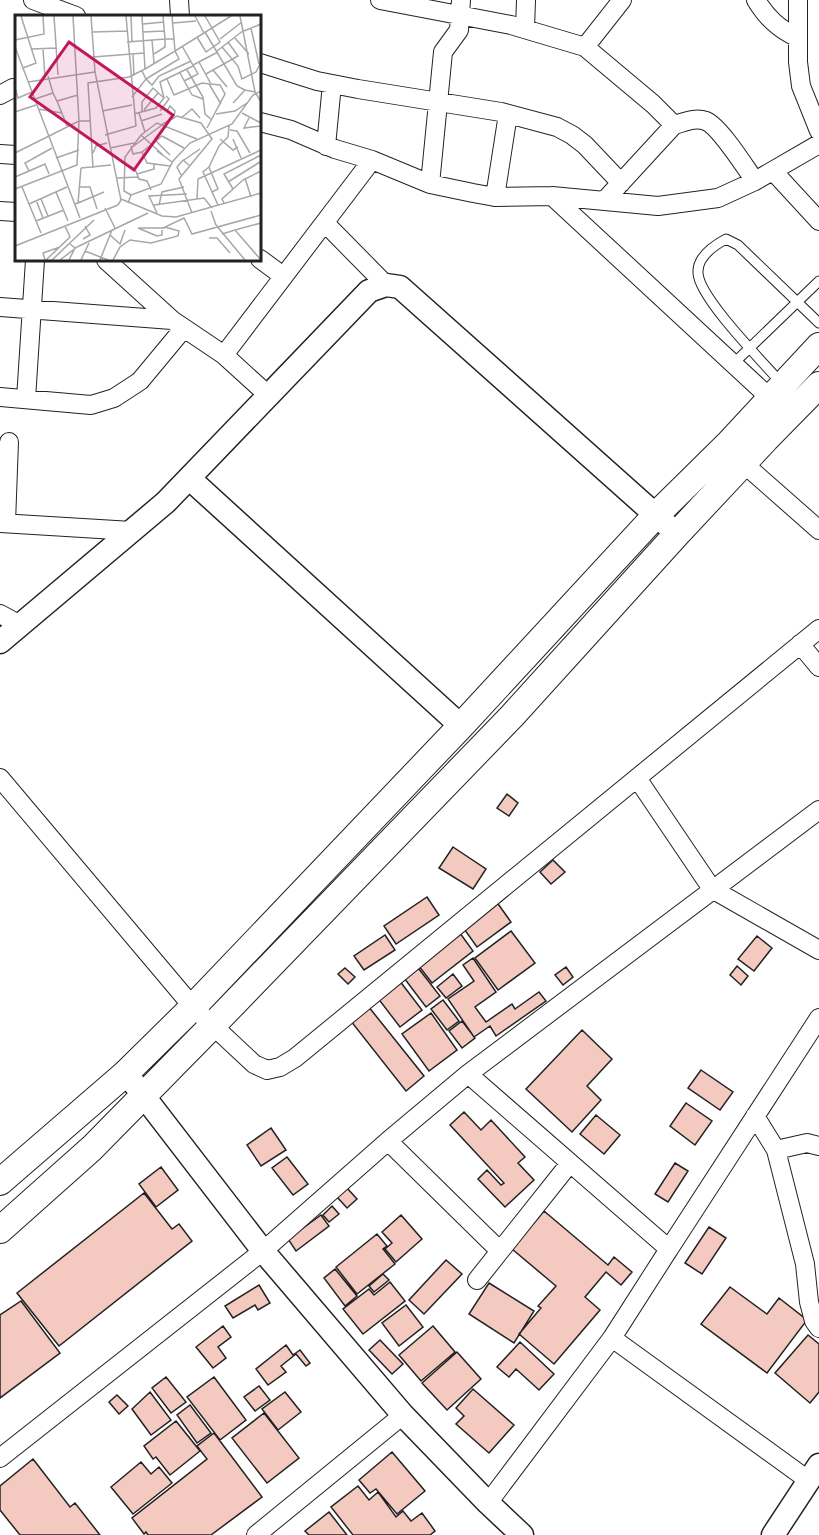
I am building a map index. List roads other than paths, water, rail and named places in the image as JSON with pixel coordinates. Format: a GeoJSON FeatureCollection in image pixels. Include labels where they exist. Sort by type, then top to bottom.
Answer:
{"type":"FeatureCollection","features":[{"type":"Feature","properties":{"kind":"main road"},"geometry":{"type":"LineString","coordinates":[[0,1182],[126,1073],[193,1007],[461,726],[656,515],[728,444],[819,346]]}},
{"type":"Feature","properties":{"kind":"main road"},"geometry":{"type":"LineString","coordinates":[[0,1230],[92,1148],[213,1025],[512,716],[677,534],[819,385]]}},
{"type":"Feature","properties":{"kind":"street"},"geometry":{"type":"LineString","coordinates":[[33,0],[71,10]]}},
{"type":"Feature","properties":{"kind":"street"},"geometry":{"type":"LineString","coordinates":[[179,0],[180,15]]}},
{"type":"Feature","properties":{"kind":"street"},"geometry":{"type":"LineString","coordinates":[[381,0],[461,7],[585,47],[653,104],[674,125]]}},
{"type":"Feature","properties":{"kind":"street"},"geometry":{"type":"LineString","coordinates":[[525,29],[526,0]]}},
{"type":"Feature","properties":{"kind":"street"},"geometry":{"type":"LineString","coordinates":[[585,47],[622,0]]}},
{"type":"Feature","properties":{"kind":"street"},"geometry":{"type":"LineString","coordinates":[[756,0],[776,25],[798,38]]}},
{"type":"Feature","properties":{"kind":"street"},"geometry":{"type":"LineString","coordinates":[[798,0],[801,86],[819,131]]}},
{"type":"Feature","properties":{"kind":"street"},"geometry":{"type":"LineString","coordinates":[[430,184],[443,52],[459,30],[461,7]]}},
{"type":"Feature","properties":{"kind":"street"},"geometry":{"type":"LineString","coordinates":[[261,63],[332,84],[508,114],[557,127],[585,145],[621,183]]}},
{"type":"Feature","properties":{"kind":"street"},"geometry":{"type":"LineString","coordinates":[[326,146],[332,84]]}},
{"type":"Feature","properties":{"kind":"street"},"geometry":{"type":"LineString","coordinates":[[495,197],[508,114]]}},
{"type":"Feature","properties":{"kind":"street"},"geometry":{"type":"LineString","coordinates":[[605,200],[674,125],[693,119],[708,122],[718,130],[755,181]]}},
{"type":"Feature","properties":{"kind":"street"},"geometry":{"type":"LineString","coordinates":[[261,122],[291,130],[326,146],[372,160],[430,184],[495,197],[552,196],[658,206],[718,198],[755,181],[819,144]]}},
{"type":"Feature","properties":{"kind":"street"},"geometry":{"type":"LineString","coordinates":[[0,154],[15,155]]}},
{"type":"Feature","properties":{"kind":"street"},"geometry":{"type":"LineString","coordinates":[[224,355],[372,160]]}},
{"type":"Feature","properties":{"kind":"street"},"geometry":{"type":"LineString","coordinates":[[773,171],[819,221]]}},
{"type":"Feature","properties":{"kind":"street"},"geometry":{"type":"LineString","coordinates":[[552,196],[733,364],[776,391]]}},
{"type":"Feature","properties":{"kind":"street"},"geometry":{"type":"LineString","coordinates":[[0,211],[15,212]]}},
{"type":"Feature","properties":{"kind":"street"},"geometry":{"type":"LineString","coordinates":[[325,223],[386,285]]}},
{"type":"Feature","properties":{"kind":"street"},"geometry":{"type":"LineString","coordinates":[[261,260],[284,276]]}},
{"type":"Feature","properties":{"kind":"street"},"geometry":{"type":"LineString","coordinates":[[26,399],[35,261]]}},
{"type":"Feature","properties":{"kind":"street"},"geometry":{"type":"LineString","coordinates":[[107,261],[178,324],[224,355],[269,396]]}},
{"type":"Feature","properties":{"kind":"street"},"geometry":{"type":"LineString","coordinates":[[0,642],[190,479],[369,291],[386,285],[400,287],[677,534]]}},
{"type":"Feature","properties":{"kind":"street"},"geometry":{"type":"LineString","coordinates":[[0,307],[178,324]]}},
{"type":"Feature","properties":{"kind":"street"},"geometry":{"type":"LineString","coordinates":[[0,397],[91,405],[114,398],[140,381],[178,324]]}},
{"type":"Feature","properties":{"kind":"street"},"geometry":{"type":"LineString","coordinates":[[9,442],[3,523],[132,531]]}},
{"type":"Feature","properties":{"kind":"street"},"geometry":{"type":"LineString","coordinates":[[743,463],[819,530]]}},
{"type":"Feature","properties":{"kind":"street"},"geometry":{"type":"LineString","coordinates":[[190,479],[461,726]]}},
{"type":"Feature","properties":{"kind":"street"},"geometry":{"type":"LineString","coordinates":[[0,614],[20,625]]}},
{"type":"Feature","properties":{"kind":"street"},"geometry":{"type":"LineString","coordinates":[[0,778],[193,1007],[254,1064],[267,1070],[280,1067],[295,1058],[819,629]]}},
{"type":"Feature","properties":{"kind":"street"},"geometry":{"type":"LineString","coordinates":[[800,644],[819,668]]}},
{"type":"Feature","properties":{"kind":"street"},"geometry":{"type":"LineString","coordinates":[[637,778],[712,889],[819,950]]}},
{"type":"Feature","properties":{"kind":"street"},"geometry":{"type":"LineString","coordinates":[[0,1458],[263,1251],[468,1074],[819,810]]}},
{"type":"Feature","properties":{"kind":"street"},"geometry":{"type":"LineString","coordinates":[[488,1503],[612,1338],[819,1018]]}},
{"type":"Feature","properties":{"kind":"street"},"geometry":{"type":"LineString","coordinates":[[126,1073],[263,1251],[403,1415],[517,1534]]}},
{"type":"Feature","properties":{"kind":"street"},"geometry":{"type":"LineString","coordinates":[[468,1074],[669,1249]]}},
{"type":"Feature","properties":{"kind":"street"},"geometry":{"type":"LineString","coordinates":[[755,1116],[776,1150],[805,1264],[809,1302],[814,1321],[819,1328]]}},
{"type":"Feature","properties":{"kind":"street"},"geometry":{"type":"LineString","coordinates":[[388,1141],[499,1250]]}},
{"type":"Feature","properties":{"kind":"street"},"geometry":{"type":"LineString","coordinates":[[776,1150],[807,1143],[819,1146]]}},
{"type":"Feature","properties":{"kind":"street"},"geometry":{"type":"LineString","coordinates":[[477,1280],[570,1162]]}},
{"type":"Feature","properties":{"kind":"street"},"geometry":{"type":"LineString","coordinates":[[612,1338],[813,1472],[773,1535]]}},
{"type":"Feature","properties":{"kind":"street"},"geometry":{"type":"LineString","coordinates":[[256,1535],[403,1415]]}},
{"type":"Feature","properties":{"kind":"lane"},"geometry":{"type":"LineString","coordinates":[[776,391],[750,347],[712,302],[698,273],[700,262],[708,250],[726,239],[738,245],[819,323]]}},
{"type":"Feature","properties":{"kind":"lane"},"geometry":{"type":"LineString","coordinates":[[733,364],[819,281]]}}]}
